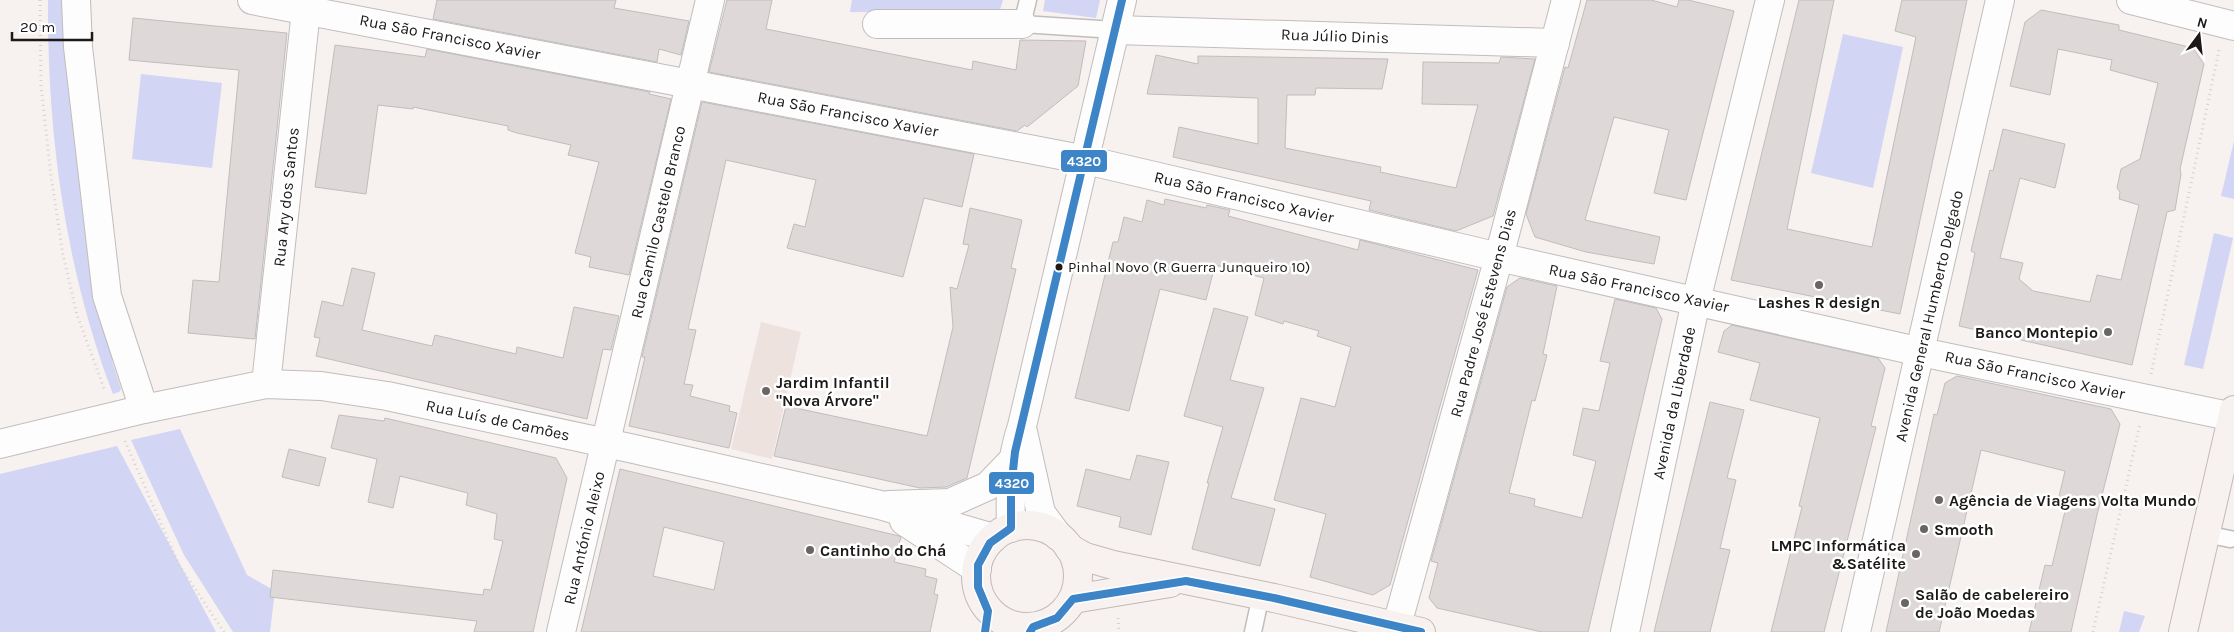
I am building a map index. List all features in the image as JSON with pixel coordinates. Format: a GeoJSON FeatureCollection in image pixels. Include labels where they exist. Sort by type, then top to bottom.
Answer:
{"type":"FeatureCollection","features":[{"type":"Feature","properties":{"kind":"main road"},"geometry":{"type":"LineString","coordinates":[[2182,632],[2218,536],[2234,414]]}},
{"type":"Feature","properties":{"kind":"main road"},"geometry":{"type":"LineString","coordinates":[[1064,542],[1076,560],[1078,573],[1073,599],[1057,618],[1032,629],[1016,626],[1000,619],[986,620],[978,589],[977,568],[982,552],[1002,533],[1028,525],[1044,528],[1064,542],[1085,557],[1186,581],[1261,595],[1404,630]]}},
{"type":"Feature","properties":{"kind":"main road"},"geometry":{"type":"LineString","coordinates":[[1073,599],[1186,581]]}},
{"type":"Feature","properties":{"kind":"street"},"geometry":{"type":"LineString","coordinates":[[76,0],[78,47],[107,296],[144,409]]}},
{"type":"Feature","properties":{"kind":"street","name":"Rua São Francisco Xavier"},"geometry":{"type":"LineString","coordinates":[[252,0],[1086,160],[1498,257],[1921,352],[2234,414]]}},
{"type":"Feature","properties":{"kind":"street","name":"Rua Camilo Castelo Branco"},"geometry":{"type":"LineString","coordinates":[[606,443],[710,0]]}},
{"type":"Feature","properties":{"kind":"street"},"geometry":{"type":"LineString","coordinates":[[880,505],[1002,533],[1013,460],[1086,160],[1122,0]]}},
{"type":"Feature","properties":{"kind":"street","name":"Rua Padre José Estevens Dias"},"geometry":{"type":"LineString","coordinates":[[1404,630],[1498,257],[1566,0]]}},
{"type":"Feature","properties":{"kind":"street","name":"Avenida da Liberdade"},"geometry":{"type":"LineString","coordinates":[[1625,632],[1696,301],[1770,0]]}},
{"type":"Feature","properties":{"kind":"street","name":"Avenida General Humberto Delgado"},"geometry":{"type":"LineString","coordinates":[[1856,632],[2000,0]]}},
{"type":"Feature","properties":{"kind":"street"},"geometry":{"type":"LineString","coordinates":[[2131,0],[2229,24]]}},
{"type":"Feature","properties":{"kind":"street","name":"Rua Ary dos Santos"},"geometry":{"type":"LineString","coordinates":[[266,384],[306,10]]}},
{"type":"Feature","properties":{"kind":"street"},"geometry":{"type":"LineString","coordinates":[[877,24],[1025,12]]}},
{"type":"Feature","properties":{"kind":"street","name":"Rua Júlio Dinis"},"geometry":{"type":"LineString","coordinates":[[1115,30],[1554,43]]}},
{"type":"Feature","properties":{"kind":"street","name":"Rua Luís de Camões"},"geometry":{"type":"LineString","coordinates":[[0,444],[144,409],[266,384],[321,386],[387,396],[880,505]]}},
{"type":"Feature","properties":{"kind":"street"},"geometry":{"type":"LineString","coordinates":[[1022,426],[1041,513],[1064,542]]}},
{"type":"Feature","properties":{"kind":"street","name":"Rua António Aleixo"},"geometry":{"type":"LineString","coordinates":[[561,632],[606,443]]}},
{"type":"Feature","properties":{"kind":"street"},"geometry":{"type":"LineString","coordinates":[[880,505],[950,503],[988,486],[1013,460]]}},
{"type":"Feature","properties":{"kind":"street"},"geometry":{"type":"LineString","coordinates":[[880,505],[977,568]]}},
{"type":"Feature","properties":{"kind":"lane"},"geometry":{"type":"LineString","coordinates":[[1025,12],[1115,30]]}},
{"type":"Feature","properties":{"kind":"lane"},"geometry":{"type":"LineString","coordinates":[[1253,632],[1261,595]]}},
{"type":"Feature","properties":{"kind":"path"},"geometry":{"type":"LineString","coordinates":[[2093,632],[2229,24]]}},
{"type":"Feature","properties":{"kind":"shaded area"},"geometry":{"type":"Polygon","coordinates":[[[48,0],[71,0],[115,358],[112,361],[121,389],[113,394],[96,347],[82,298],[62,200],[51,100],[48,0]]]}},
{"type":"Feature","properties":{"kind":"shaded area"},"geometry":{"type":"Polygon","coordinates":[[[852,0],[1003,0],[999,13],[850,12],[852,0]]]}},
{"type":"Feature","properties":{"kind":"shaded area"},"geometry":{"type":"Polygon","coordinates":[[[1045,0],[1100,0],[1096,18],[1043,11],[1045,0]]]}},
{"type":"Feature","properties":{"kind":"shaded area"},"geometry":{"type":"Polygon","coordinates":[[[1843,34],[1903,47],[1873,188],[1811,173],[1843,34]]]}},
{"type":"Feature","properties":{"kind":"shaded area"},"geometry":{"type":"Polygon","coordinates":[[[141,74],[222,83],[212,168],[132,159],[141,74]]]}},
{"type":"Feature","properties":{"kind":"shaded area"},"geometry":{"type":"Polygon","coordinates":[[[2234,141],[2234,199],[2221,196],[2234,141]]]}},
{"type":"Feature","properties":{"kind":"shaded area"},"geometry":{"type":"Polygon","coordinates":[[[2214,233],[2233,238],[2203,369],[2184,365],[2214,233]]]}},
{"type":"Feature","properties":{"kind":"shaded area","name":"Jardim Infantil \"Nova Árvore\""},"geometry":{"type":"Polygon","coordinates":[[[761,322],[801,332],[772,459],[731,449],[761,322]]]}},
{"type":"Feature","properties":{"kind":"shaded area"},"geometry":{"type":"Polygon","coordinates":[[[180,429],[247,575],[275,591],[270,632],[233,632],[184,555],[131,440],[180,429]]]}},
{"type":"Feature","properties":{"kind":"shaded area"},"geometry":{"type":"Polygon","coordinates":[[[117,446],[216,632],[0,632],[0,474],[117,446]]]}},
{"type":"Feature","properties":{"kind":"shaded area"},"geometry":{"type":"Polygon","coordinates":[[[2124,611],[2145,616],[2139,632],[2119,632],[2124,611]]]}},
{"type":"Feature","properties":{"kind":"building"},"geometry":{"type":"Polygon","coordinates":[[[437,0],[616,0],[614,8],[689,21],[681,55],[659,49],[657,62],[433,19],[437,0]]]}},
{"type":"Feature","properties":{"kind":"building"},"geometry":{"type":"Polygon","coordinates":[[[727,0],[772,0],[766,29],[972,70],[973,61],[1016,70],[1020,40],[1086,41],[1078,86],[1027,127],[1025,125],[1017,131],[709,72],[727,0]]]}},
{"type":"Feature","properties":{"kind":"building"},"geometry":{"type":"Polygon","coordinates":[[[1587,0],[1651,0],[1677,7],[1679,0],[1688,0],[1734,11],[1686,200],[1654,193],[1669,130],[1614,117],[1585,220],[1660,237],[1654,264],[1586,252],[1535,237],[1526,214],[1565,67],[1568,68],[1587,0]]]}},
{"type":"Feature","properties":{"kind":"building"},"geometry":{"type":"Polygon","coordinates":[[[1799,0],[1834,0],[1787,229],[1872,247],[1916,37],[1895,31],[1902,0],[1967,0],[1900,314],[1731,280],[1799,0]]]}},
{"type":"Feature","properties":{"kind":"building"},"geometry":{"type":"Polygon","coordinates":[[[2041,10],[2119,25],[2119,30],[2193,48],[2204,64],[2180,169],[2181,174],[2175,210],[2167,212],[2132,365],[1959,326],[1975,253],[1971,251],[1990,170],[1993,171],[2003,129],[2065,144],[2055,188],[2020,178],[2000,258],[2023,263],[2019,279],[2033,291],[2090,302],[2097,275],[2121,280],[2139,205],[2119,199],[2120,192],[2117,188],[2121,169],[2140,159],[2158,83],[2110,70],[2112,60],[2058,49],[2050,95],[2010,86],[2025,22],[2041,10]]]}},
{"type":"Feature","properties":{"kind":"building"},"geometry":{"type":"Polygon","coordinates":[[[133,18],[287,33],[255,339],[188,333],[193,280],[219,282],[239,70],[129,60],[133,18]]]}},
{"type":"Feature","properties":{"kind":"building"},"geometry":{"type":"Polygon","coordinates":[[[335,45],[425,57],[427,49],[650,92],[649,94],[671,99],[629,275],[589,267],[591,257],[575,253],[599,162],[568,155],[571,145],[517,133],[508,130],[508,126],[413,107],[413,109],[378,105],[366,194],[315,187],[335,45]]]}},
{"type":"Feature","properties":{"kind":"building"},"geometry":{"type":"Polygon","coordinates":[[[1156,55],[1198,64],[1198,56],[1388,59],[1382,89],[1316,88],[1315,95],[1287,95],[1285,148],[1381,167],[1380,172],[1456,188],[1478,105],[1422,104],[1423,62],[1499,63],[1501,57],[1535,59],[1493,216],[1456,231],[1369,210],[1371,201],[1173,157],[1179,127],[1258,144],[1258,98],[1147,94],[1156,55]]]}},
{"type":"Feature","properties":{"kind":"building"},"geometry":{"type":"Polygon","coordinates":[[[702,102],[974,154],[962,207],[924,198],[903,277],[787,248],[794,224],[805,227],[816,180],[726,160],[688,329],[696,330],[684,384],[693,385],[690,396],[730,406],[729,411],[737,413],[729,448],[629,426],[645,357],[642,357],[702,102]]]}},
{"type":"Feature","properties":{"kind":"building"},"geometry":{"type":"Polygon","coordinates":[[[1165,199],[1206,208],[1207,205],[1230,210],[1228,216],[1358,250],[1360,240],[1478,270],[1390,585],[1373,595],[1310,577],[1326,514],[1274,500],[1301,398],[1335,407],[1351,347],[1317,336],[1319,331],[1284,321],[1283,324],[1255,315],[1264,278],[1215,265],[1206,300],[1160,289],[1129,411],[1075,398],[1113,242],[1118,242],[1124,217],[1142,222],[1147,200],[1164,205],[1165,199]]]}},
{"type":"Feature","properties":{"kind":"building"},"geometry":{"type":"Polygon","coordinates":[[[970,208],[1022,220],[1011,268],[1016,269],[967,478],[946,487],[920,488],[774,456],[786,406],[927,436],[953,327],[950,287],[957,289],[969,245],[963,244],[970,208]]]}},
{"type":"Feature","properties":{"kind":"building"},"geometry":{"type":"Polygon","coordinates":[[[352,268],[375,273],[362,330],[432,346],[435,335],[516,354],[517,347],[563,358],[574,307],[619,316],[611,350],[603,349],[587,419],[316,356],[320,338],[314,337],[322,301],[343,306],[352,268]]]}},
{"type":"Feature","properties":{"kind":"building"},"geometry":{"type":"Polygon","coordinates":[[[1520,278],[1557,286],[1543,354],[1547,355],[1535,401],[1532,400],[1509,493],[1535,499],[1534,506],[1582,518],[1596,461],[1573,455],[1583,408],[1599,411],[1610,363],[1600,361],[1615,299],[1656,308],[1662,319],[1588,632],[1542,632],[1437,608],[1429,598],[1438,563],[1431,561],[1507,287],[1520,278]]]}},
{"type":"Feature","properties":{"kind":"building"},"geometry":{"type":"Polygon","coordinates":[[[1214,308],[1248,317],[1230,380],[1264,388],[1231,498],[1275,509],[1260,566],[1192,549],[1209,483],[1207,483],[1223,427],[1184,416],[1214,308]]]}},
{"type":"Feature","properties":{"kind":"building"},"geometry":{"type":"Polygon","coordinates":[[[1732,325],[1878,358],[1885,368],[1871,426],[1876,427],[1824,632],[1771,632],[1802,507],[1799,506],[1820,418],[1750,400],[1760,363],[1718,352],[1724,331],[1732,325]]]}},
{"type":"Feature","properties":{"kind":"building"},"geometry":{"type":"Polygon","coordinates":[[[1957,376],[2111,409],[2120,424],[2097,515],[2071,632],[2029,632],[2045,565],[2052,566],[2066,507],[2057,505],[2065,471],[1981,450],[1939,632],[1886,632],[1934,414],[1937,415],[1945,383],[1957,376]]]}},
{"type":"Feature","properties":{"kind":"building"},"geometry":{"type":"Polygon","coordinates":[[[1710,402],[1744,410],[1727,478],[1736,480],[1720,548],[1730,550],[1710,632],[1654,632],[1710,402]]]}},
{"type":"Feature","properties":{"kind":"building"},"geometry":{"type":"Polygon","coordinates":[[[339,415],[384,421],[385,418],[556,458],[567,478],[533,632],[474,632],[477,621],[270,597],[273,570],[483,595],[484,589],[491,590],[503,541],[494,539],[497,514],[466,505],[468,493],[400,476],[393,508],[368,502],[377,459],[331,448],[339,415]]]}},
{"type":"Feature","properties":{"kind":"building"},"geometry":{"type":"Polygon","coordinates":[[[289,449],[326,458],[319,486],[282,477],[289,449]]]}},
{"type":"Feature","properties":{"kind":"building"},"geometry":{"type":"Polygon","coordinates":[[[1137,455],[1169,462],[1151,535],[1119,527],[1121,517],[1077,506],[1086,469],[1130,480],[1137,455]]]}},
{"type":"Feature","properties":{"kind":"building"},"geometry":{"type":"Polygon","coordinates":[[[620,469],[899,536],[901,537],[894,562],[926,569],[925,576],[937,579],[934,594],[938,595],[930,632],[581,632],[620,469]],[[664,527],[653,576],[714,590],[724,542],[664,527]]]}},
{"type":"Feature","properties":{"kind":"transit line","name":"4320"},"geometry":{"type":"LineString","coordinates":[[985,632],[988,611],[978,587],[978,565],[990,543],[1011,528],[1011,489],[1015,452],[1122,0]]}},
{"type":"Feature","properties":{"kind":"transit line","name":"4320"},"geometry":{"type":"LineString","coordinates":[[1030,632],[1033,627],[1057,618],[1073,599],[1186,581],[1274,598],[1421,632]]}},
{"type":"Feature","properties":{"kind":"place","name":"Pinhal Novo (R Guerra Junqueiro 10)"},"geometry":{"type":"Point","coordinates":[1059,267]}},
{"type":"Feature","properties":{"kind":"place","name":"Lashes R design"},"geometry":{"type":"Point","coordinates":[1819,285]}},
{"type":"Feature","properties":{"kind":"place","name":"Banco Montepio"},"geometry":{"type":"Point","coordinates":[2108,332]}},
{"type":"Feature","properties":{"kind":"place","name":"Jardim Infantil \"Nova Árvore\""},"geometry":{"type":"Point","coordinates":[766,391]}},
{"type":"Feature","properties":{"kind":"place","name":"Agência de Viagens Volta Mundo"},"geometry":{"type":"Point","coordinates":[1939,500]}},
{"type":"Feature","properties":{"kind":"place","name":"Smooth"},"geometry":{"type":"Point","coordinates":[1924,529]}},
{"type":"Feature","properties":{"kind":"place","name":"Cantinho do Chá"},"geometry":{"type":"Point","coordinates":[810,550]}},
{"type":"Feature","properties":{"kind":"place","name":"LMPC Informática &Satélite"},"geometry":{"type":"Point","coordinates":[1916,554]}},
{"type":"Feature","properties":{"kind":"place","name":"Salão de cabelereiro de João Moedas"},"geometry":{"type":"Point","coordinates":[1905,603]}}]}
